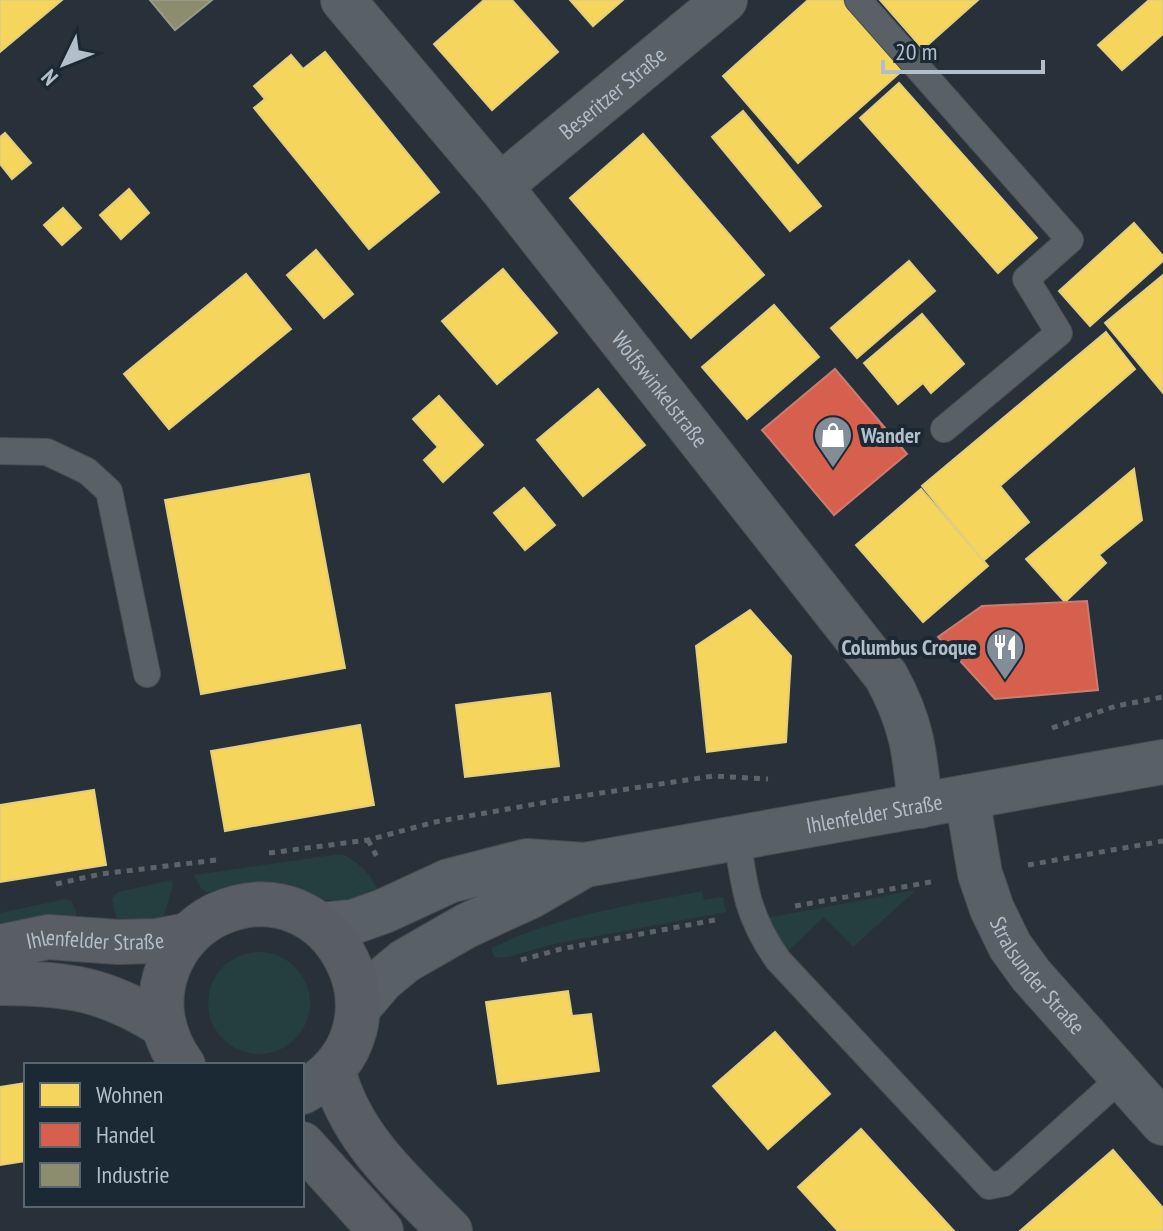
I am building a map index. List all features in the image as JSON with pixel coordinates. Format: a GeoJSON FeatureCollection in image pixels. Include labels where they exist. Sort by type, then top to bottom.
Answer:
{"type":"FeatureCollection","features":[{"type":"Feature","properties":{"kind":"main road","name":"Ihlenfelder Straße"},"geometry":{"type":"LineString","coordinates":[[182,1063],[164,1026],[161,1002],[164,978],[173,954],[188,935],[229,909],[252,905],[288,909],[320,925],[337,942],[357,984],[359,1007],[355,1030],[346,1051],[318,1081]]}},
{"type":"Feature","properties":{"kind":"main road","name":"Ihlenfelder Straße"},"geometry":{"type":"LineString","coordinates":[[0,947],[48,937],[118,942],[156,941],[188,935]]}},
{"type":"Feature","properties":{"kind":"main road","name":"Ihlenfelder Straße"},"geometry":{"type":"LineString","coordinates":[[0,983],[87,989],[137,1008],[164,1026]]}},
{"type":"Feature","properties":{"kind":"main road"},"geometry":{"type":"LineString","coordinates":[[318,1081],[339,1096],[382,1161],[450,1231]]}},
{"type":"Feature","properties":{"kind":"main road"},"geometry":{"type":"LineString","coordinates":[[304,1146],[381,1231]]}},
{"type":"Feature","properties":{"kind":"street","name":"Wolfswinkelstraße"},"geometry":{"type":"LineString","coordinates":[[343,0],[500,186],[886,676],[911,732],[920,806]]}},
{"type":"Feature","properties":{"kind":"street","name":"Beseritzer Straße"},"geometry":{"type":"LineString","coordinates":[[500,186],[725,0]]}},
{"type":"Feature","properties":{"kind":"street","name":"Ihlenfelder Straße"},"geometry":{"type":"LineString","coordinates":[[320,925],[353,922],[449,881],[527,861],[585,865],[1163,762]]}},
{"type":"Feature","properties":{"kind":"street","name":"Stralsunder Straße"},"geometry":{"type":"LineString","coordinates":[[967,797],[980,874],[1004,933],[1031,975],[1163,1123]]}},
{"type":"Feature","properties":{"kind":"street","name":"Ihlenfelder Straße"},"geometry":{"type":"LineString","coordinates":[[359,1007],[382,980],[405,961],[585,865]]}},
{"type":"Feature","properties":{"kind":"lane"},"geometry":{"type":"LineString","coordinates":[[858,0],[1070,240],[1026,279],[1059,333],[944,429]]}},
{"type":"Feature","properties":{"kind":"lane"},"geometry":{"type":"LineString","coordinates":[[0,451],[47,452],[87,471],[109,491],[147,674]]}},
{"type":"Feature","properties":{"kind":"lane"},"geometry":{"type":"LineString","coordinates":[[737,838],[751,914],[778,960],[989,1186],[1004,1183],[1122,1077]]}},
{"type":"Feature","properties":{"kind":"path"},"geometry":{"type":"LineString","coordinates":[[1043,731],[1116,706],[1163,697]]}},
{"type":"Feature","properties":{"kind":"path"},"geometry":{"type":"LineString","coordinates":[[368,840],[450,819],[697,778],[776,779]]}},
{"type":"Feature","properties":{"kind":"path"},"geometry":{"type":"LineString","coordinates":[[511,962],[561,949],[1163,841]]}},
{"type":"Feature","properties":{"kind":"green space"},"geometry":{"type":"Polygon","coordinates":[[[340,854],[363,868],[378,892],[340,901],[317,897],[288,884],[264,881],[209,893],[201,888],[194,875],[340,854]]]}},
{"type":"Feature","properties":{"kind":"green space"},"geometry":{"type":"Polygon","coordinates":[[[172,880],[173,887],[163,917],[118,926],[112,899],[118,892],[172,880]]]}},
{"type":"Feature","properties":{"kind":"green space"},"geometry":{"type":"Polygon","coordinates":[[[916,890],[853,947],[824,917],[788,951],[772,933],[767,918],[916,890]]]}},
{"type":"Feature","properties":{"kind":"green space"},"geometry":{"type":"Polygon","coordinates":[[[702,891],[704,900],[723,897],[726,912],[554,944],[508,957],[495,958],[491,948],[568,920],[702,891]]]}},
{"type":"Feature","properties":{"kind":"green space"},"geometry":{"type":"Polygon","coordinates":[[[65,899],[71,901],[76,910],[76,919],[0,929],[0,913],[65,899]]]}},
{"type":"Feature","properties":{"kind":"green space"},"geometry":{"type":"Polygon","coordinates":[[[259,952],[279,955],[302,974],[307,983],[310,1003],[307,1023],[288,1046],[279,1051],[259,1054],[239,1051],[216,1032],[211,1023],[208,1003],[211,983],[230,960],[239,955],[259,952]]]}},
{"type":"Feature","properties":{"kind":"building: Wohnen"},"geometry":{"type":"Polygon","coordinates":[[[0,0],[62,0],[0,52],[0,0]]]}},
{"type":"Feature","properties":{"kind":"building: Wohnen"},"geometry":{"type":"Polygon","coordinates":[[[484,0],[512,0],[558,52],[492,110],[434,44],[484,0]]]}},
{"type":"Feature","properties":{"kind":"building: Wohnen"},"geometry":{"type":"Polygon","coordinates":[[[570,0],[623,0],[593,26],[570,0]]]}},
{"type":"Feature","properties":{"kind":"building: Wohnen"},"geometry":{"type":"Polygon","coordinates":[[[808,0],[842,0],[904,69],[798,163],[723,76],[808,0]]]}},
{"type":"Feature","properties":{"kind":"building: Wohnen"},"geometry":{"type":"Polygon","coordinates":[[[880,0],[978,0],[923,49],[880,0]]]}},
{"type":"Feature","properties":{"kind":"building: Wohnen"},"geometry":{"type":"Polygon","coordinates":[[[1149,0],[1163,0],[1163,34],[1122,70],[1098,45],[1149,0]]]}},
{"type":"Feature","properties":{"kind":"building: Wohnen"},"geometry":{"type":"Polygon","coordinates":[[[325,52],[439,192],[369,249],[254,108],[265,99],[254,86],[291,55],[303,69],[325,52]]]}},
{"type":"Feature","properties":{"kind":"building: Wohnen"},"geometry":{"type":"Polygon","coordinates":[[[899,83],[1037,238],[998,273],[860,118],[899,83]]]}},
{"type":"Feature","properties":{"kind":"building: Wohnen"},"geometry":{"type":"Polygon","coordinates":[[[743,111],[821,206],[790,231],[712,137],[743,111]]]}},
{"type":"Feature","properties":{"kind":"building: Wohnen"},"geometry":{"type":"Polygon","coordinates":[[[5,133],[31,163],[12,179],[0,164],[0,137],[5,133]]]}},
{"type":"Feature","properties":{"kind":"building: Wohnen"},"geometry":{"type":"Polygon","coordinates":[[[643,134],[764,275],[691,338],[570,198],[643,134]]]}},
{"type":"Feature","properties":{"kind":"building: Wohnen"},"geometry":{"type":"Polygon","coordinates":[[[129,189],[149,213],[121,239],[100,215],[129,189]]]}},
{"type":"Feature","properties":{"kind":"building: Wohnen"},"geometry":{"type":"Polygon","coordinates":[[[63,208],[81,228],[62,245],[44,225],[63,208]]]}},
{"type":"Feature","properties":{"kind":"building: Wohnen"},"geometry":{"type":"Polygon","coordinates":[[[1134,223],[1163,256],[1163,261],[1090,326],[1059,291],[1134,223]]]}},
{"type":"Feature","properties":{"kind":"building: Wohnen"},"geometry":{"type":"Polygon","coordinates":[[[316,250],[353,294],[324,318],[287,275],[316,250]]]}},
{"type":"Feature","properties":{"kind":"building: Wohnen"},"geometry":{"type":"Polygon","coordinates":[[[909,261],[935,291],[857,358],[831,328],[909,261]]]}},
{"type":"Feature","properties":{"kind":"building: Wohnen"},"geometry":{"type":"Polygon","coordinates":[[[503,269],[557,333],[497,384],[442,321],[503,269]]]}},
{"type":"Feature","properties":{"kind":"building: Wohnen"},"geometry":{"type":"Polygon","coordinates":[[[246,274],[291,329],[169,429],[124,374],[246,274]]]}},
{"type":"Feature","properties":{"kind":"building: Wohnen"},"geometry":{"type":"Polygon","coordinates":[[[1163,275],[1163,393],[1105,323],[1163,275]]]}},
{"type":"Feature","properties":{"kind":"building: Wohnen"},"geometry":{"type":"Polygon","coordinates":[[[774,305],[819,357],[747,419],[702,367],[774,305]]]}},
{"type":"Feature","properties":{"kind":"building: Wohnen"},"geometry":{"type":"Polygon","coordinates":[[[922,314],[964,364],[931,393],[923,383],[898,404],[864,363],[922,314]]]}},
{"type":"Feature","properties":{"kind":"building: Wohnen"},"geometry":{"type":"Polygon","coordinates":[[[1106,332],[1135,369],[1000,486],[1029,522],[983,561],[922,486],[1106,332]]]}},
{"type":"Feature","properties":{"kind":"building: Wohnen"},"geometry":{"type":"Polygon","coordinates":[[[598,389],[645,445],[583,496],[537,440],[598,389]]]}},
{"type":"Feature","properties":{"kind":"building: Wohnen"},"geometry":{"type":"Polygon","coordinates":[[[439,396],[483,445],[443,482],[424,460],[438,447],[413,419],[439,396]]]}},
{"type":"Feature","properties":{"kind":"building: Wohnen"},"geometry":{"type":"Polygon","coordinates":[[[1134,469],[1142,520],[1099,555],[1106,563],[1065,602],[1026,559],[1134,469]]]}},
{"type":"Feature","properties":{"kind":"building: Wohnen"},"geometry":{"type":"Polygon","coordinates":[[[309,474],[345,668],[201,694],[165,500],[309,474]]]}},
{"type":"Feature","properties":{"kind":"building: Wohnen"},"geometry":{"type":"Polygon","coordinates":[[[524,488],[555,525],[525,550],[494,513],[524,488]]]}},
{"type":"Feature","properties":{"kind":"building: Wohnen"},"geometry":{"type":"Polygon","coordinates":[[[921,489],[988,566],[923,622],[856,545],[921,489]]]}},
{"type":"Feature","properties":{"kind":"building: Wohnen"},"geometry":{"type":"Polygon","coordinates":[[[750,610],[791,656],[786,742],[707,752],[696,646],[750,610]]]}},
{"type":"Feature","properties":{"kind":"building: Wohnen"},"geometry":{"type":"Polygon","coordinates":[[[550,693],[559,766],[465,777],[456,705],[550,693]]]}},
{"type":"Feature","properties":{"kind":"building: Wohnen"},"geometry":{"type":"Polygon","coordinates":[[[360,725],[374,805],[225,831],[211,751],[360,725]]]}},
{"type":"Feature","properties":{"kind":"building: Wohnen"},"geometry":{"type":"Polygon","coordinates":[[[94,790],[106,865],[0,882],[0,805],[94,790]]]}},
{"type":"Feature","properties":{"kind":"building: Wohnen"},"geometry":{"type":"Polygon","coordinates":[[[568,991],[572,1016],[591,1014],[599,1071],[498,1084],[486,1002],[568,991]]]}},
{"type":"Feature","properties":{"kind":"building: Wohnen"},"geometry":{"type":"Polygon","coordinates":[[[775,1032],[830,1094],[768,1149],[713,1086],[775,1032]]]}},
{"type":"Feature","properties":{"kind":"building: Wohnen"},"geometry":{"type":"Polygon","coordinates":[[[24,1083],[24,1161],[0,1165],[0,1087],[24,1083]]]}},
{"type":"Feature","properties":{"kind":"building: Wohnen"},"geometry":{"type":"Polygon","coordinates":[[[861,1129],[954,1231],[838,1231],[798,1187],[861,1129]]]}},
{"type":"Feature","properties":{"kind":"building: Wohnen"},"geometry":{"type":"Polygon","coordinates":[[[1113,1150],[1163,1208],[1163,1231],[1020,1231],[1113,1150]]]}},
{"type":"Feature","properties":{"kind":"building: Handel"},"geometry":{"type":"Polygon","coordinates":[[[835,369],[907,454],[834,515],[762,430],[835,369]]]}},
{"type":"Feature","properties":{"kind":"building: Handel"},"geometry":{"type":"Polygon","coordinates":[[[1087,601],[1098,690],[995,699],[938,637],[982,606],[1087,601]]]}},
{"type":"Feature","properties":{"kind":"building: Industrie"},"geometry":{"type":"Polygon","coordinates":[[[150,0],[212,0],[175,30],[150,0]]]}},
{"type":"Feature","properties":{"kind":"place","name":"Wander"},"geometry":{"type":"Point","coordinates":[833,469]}},
{"type":"Feature","properties":{"kind":"place","name":"Columbus Croque"},"geometry":{"type":"Point","coordinates":[1005,681]}}]}
